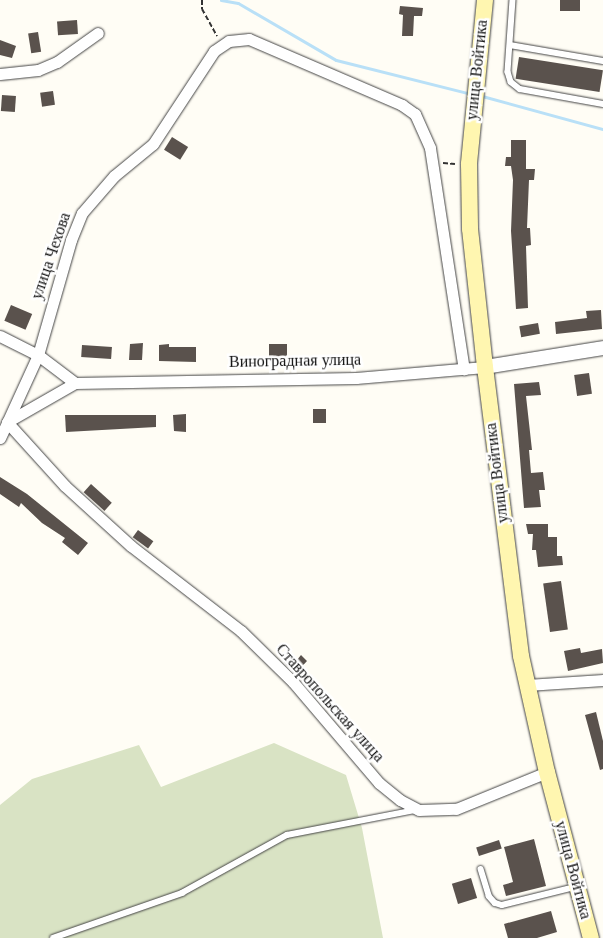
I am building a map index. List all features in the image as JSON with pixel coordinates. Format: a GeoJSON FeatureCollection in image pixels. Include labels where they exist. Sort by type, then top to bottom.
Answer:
{"type":"FeatureCollection","features":[{"type":"Feature","properties":{"kind":"main road","name":"улица Войтика"},"geometry":{"type":"LineString","coordinates":[[485,0],[476,72],[469,164],[470,229],[485,367],[511,588],[527,685],[547,772],[592,938]]}},
{"type":"Feature","properties":{"kind":"street"},"geometry":{"type":"LineString","coordinates":[[0,74],[38,70],[57,62],[98,33]]}},
{"type":"Feature","properties":{"kind":"street"},"geometry":{"type":"LineString","coordinates":[[225,43],[249,39],[402,105],[415,114],[423,127],[433,163],[464,369]]}},
{"type":"Feature","properties":{"kind":"street","name":"улица Чехова"},"geometry":{"type":"LineString","coordinates":[[0,438],[38,355],[70,240],[82,213],[114,176],[154,144],[214,51],[225,43]]}},
{"type":"Feature","properties":{"kind":"street"},"geometry":{"type":"LineString","coordinates":[[0,336],[38,355],[75,383],[7,422]]}},
{"type":"Feature","properties":{"kind":"street","name":"Виноградная улица"},"geometry":{"type":"LineString","coordinates":[[75,383],[356,378],[485,367],[603,348]]}},
{"type":"Feature","properties":{"kind":"street","name":"Ставропольская улица"},"geometry":{"type":"LineString","coordinates":[[7,422],[65,486],[131,546],[241,631],[294,682],[379,783],[400,800],[419,810]]}},
{"type":"Feature","properties":{"kind":"street"},"geometry":{"type":"LineString","coordinates":[[527,685],[603,680]]}},
{"type":"Feature","properties":{"kind":"street"},"geometry":{"type":"LineString","coordinates":[[419,810],[456,809],[547,772]]}},
{"type":"Feature","properties":{"kind":"lane"},"geometry":{"type":"LineString","coordinates":[[513,0],[508,72],[511,82],[520,89],[603,104]]}},
{"type":"Feature","properties":{"kind":"lane"},"geometry":{"type":"LineString","coordinates":[[510,45],[603,61]]}},
{"type":"Feature","properties":{"kind":"lane"},"geometry":{"type":"LineString","coordinates":[[53,938],[182,893],[287,835],[419,810]]}},
{"type":"Feature","properties":{"kind":"lane"},"geometry":{"type":"LineString","coordinates":[[481,869],[489,896],[495,903],[502,905],[578,886]]}},
{"type":"Feature","properties":{"kind":"path"},"geometry":{"type":"LineString","coordinates":[[202,0],[202,10],[225,43]]}},
{"type":"Feature","properties":{"kind":"path"},"geometry":{"type":"LineString","coordinates":[[433,163],[469,164]]}},
{"type":"Feature","properties":{"kind":"green space"},"geometry":{"type":"Polygon","coordinates":[[[274,743],[346,775],[362,828],[383,938],[0,938],[0,805],[32,779],[139,745],[161,787],[274,743]]]}},
{"type":"Feature","properties":{"kind":"building"},"geometry":{"type":"Polygon","coordinates":[[[560,0],[580,0],[580,11],[560,11],[560,0]]]}},
{"type":"Feature","properties":{"kind":"building"},"geometry":{"type":"Polygon","coordinates":[[[400,6],[423,8],[422,16],[414,16],[413,36],[402,36],[403,15],[399,14],[400,6]]]}},
{"type":"Feature","properties":{"kind":"building"},"geometry":{"type":"Polygon","coordinates":[[[77,20],[78,34],[58,35],[57,21],[77,20]]]}},
{"type":"Feature","properties":{"kind":"building"},"geometry":{"type":"Polygon","coordinates":[[[38,32],[41,52],[31,53],[28,34],[38,32]]]}},
{"type":"Feature","properties":{"kind":"building"},"geometry":{"type":"Polygon","coordinates":[[[0,40],[16,46],[12,58],[0,55],[0,40]]]}},
{"type":"Feature","properties":{"kind":"building"},"geometry":{"type":"Polygon","coordinates":[[[519,57],[603,70],[600,92],[516,79],[519,57]]]}},
{"type":"Feature","properties":{"kind":"building"},"geometry":{"type":"Polygon","coordinates":[[[53,91],[55,105],[42,107],[40,93],[53,91]]]}},
{"type":"Feature","properties":{"kind":"building"},"geometry":{"type":"Polygon","coordinates":[[[2,95],[16,96],[15,112],[1,111],[2,95]]]}},
{"type":"Feature","properties":{"kind":"building"},"geometry":{"type":"Polygon","coordinates":[[[172,137],[188,147],[180,160],[164,150],[172,137]]]}},
{"type":"Feature","properties":{"kind":"building"},"geometry":{"type":"Polygon","coordinates":[[[511,140],[526,140],[526,169],[535,169],[534,180],[529,180],[527,228],[530,228],[531,245],[526,246],[528,308],[516,309],[511,231],[513,180],[511,166],[505,166],[506,157],[511,157],[511,140]]]}},
{"type":"Feature","properties":{"kind":"building"},"geometry":{"type":"Polygon","coordinates":[[[11,305],[32,314],[26,330],[4,321],[11,305]]]}},
{"type":"Feature","properties":{"kind":"building"},"geometry":{"type":"Polygon","coordinates":[[[601,310],[602,329],[556,334],[555,322],[587,318],[586,311],[601,310]]]}},
{"type":"Feature","properties":{"kind":"building"},"geometry":{"type":"Polygon","coordinates":[[[538,323],[540,334],[521,337],[519,326],[538,323]]]}},
{"type":"Feature","properties":{"kind":"building"},"geometry":{"type":"Polygon","coordinates":[[[143,343],[142,360],[129,360],[130,344],[143,343]]]}},
{"type":"Feature","properties":{"kind":"building"},"geometry":{"type":"Polygon","coordinates":[[[169,344],[169,347],[196,347],[196,362],[159,361],[159,345],[169,344]]]}},
{"type":"Feature","properties":{"kind":"building"},"geometry":{"type":"Polygon","coordinates":[[[269,344],[287,344],[287,358],[269,358],[269,344]]]}},
{"type":"Feature","properties":{"kind":"building"},"geometry":{"type":"Polygon","coordinates":[[[82,345],[112,347],[111,359],[81,357],[82,345]]]}},
{"type":"Feature","properties":{"kind":"building"},"geometry":{"type":"Polygon","coordinates":[[[589,373],[592,394],[577,396],[574,375],[589,373]]]}},
{"type":"Feature","properties":{"kind":"building"},"geometry":{"type":"Polygon","coordinates":[[[539,382],[541,395],[526,396],[532,450],[529,450],[531,473],[543,472],[545,490],[539,490],[541,507],[524,508],[514,384],[539,382]]]}},
{"type":"Feature","properties":{"kind":"building"},"geometry":{"type":"Polygon","coordinates":[[[313,409],[326,409],[326,423],[313,423],[313,409]]]}},
{"type":"Feature","properties":{"kind":"building"},"geometry":{"type":"Polygon","coordinates":[[[186,414],[186,432],[174,431],[173,415],[186,414]]]}},
{"type":"Feature","properties":{"kind":"building"},"geometry":{"type":"Polygon","coordinates":[[[65,415],[156,415],[156,427],[66,432],[65,415]]]}},
{"type":"Feature","properties":{"kind":"building"},"geometry":{"type":"Polygon","coordinates":[[[0,477],[27,494],[88,543],[78,555],[62,542],[65,538],[42,523],[21,503],[19,507],[0,494],[0,477]]]}},
{"type":"Feature","properties":{"kind":"building"},"geometry":{"type":"Polygon","coordinates":[[[91,484],[112,503],[104,511],[84,492],[91,484]]]}},
{"type":"Feature","properties":{"kind":"building"},"geometry":{"type":"Polygon","coordinates":[[[526,524],[548,524],[548,537],[557,537],[557,556],[562,556],[563,565],[538,567],[536,550],[532,550],[533,534],[528,534],[526,524]]]}},
{"type":"Feature","properties":{"kind":"building"},"geometry":{"type":"Polygon","coordinates":[[[138,530],[153,541],[148,548],[133,537],[138,530]]]}},
{"type":"Feature","properties":{"kind":"building"},"geometry":{"type":"Polygon","coordinates":[[[561,581],[568,630],[550,632],[543,584],[561,581]]]}},
{"type":"Feature","properties":{"kind":"building"},"geometry":{"type":"Polygon","coordinates":[[[580,648],[581,653],[602,649],[603,663],[568,671],[564,651],[580,648]]]}},
{"type":"Feature","properties":{"kind":"building"},"geometry":{"type":"Polygon","coordinates":[[[291,654],[297,660],[301,655],[307,661],[295,674],[284,662],[291,654]]]}},
{"type":"Feature","properties":{"kind":"building"},"geometry":{"type":"Polygon","coordinates":[[[596,712],[603,741],[603,769],[600,770],[585,715],[596,712]]]}},
{"type":"Feature","properties":{"kind":"building"},"geometry":{"type":"Polygon","coordinates":[[[534,839],[546,886],[506,896],[503,885],[513,882],[504,847],[534,839]]]}},
{"type":"Feature","properties":{"kind":"building"},"geometry":{"type":"Polygon","coordinates":[[[499,840],[502,849],[479,856],[476,847],[499,840]]]}},
{"type":"Feature","properties":{"kind":"building"},"geometry":{"type":"Polygon","coordinates":[[[471,878],[477,898],[458,904],[452,884],[471,878]]]}},
{"type":"Feature","properties":{"kind":"building"},"geometry":{"type":"Polygon","coordinates":[[[551,911],[557,932],[537,938],[508,938],[504,924],[551,911]]]}},
{"type":"Feature","properties":{"kind":"waterway"},"geometry":{"type":"LineString","coordinates":[[221,0],[238,3],[336,60],[471,94]]}},
{"type":"Feature","properties":{"kind":"waterway"},"geometry":{"type":"LineString","coordinates":[[482,96],[603,129]]}}]}
